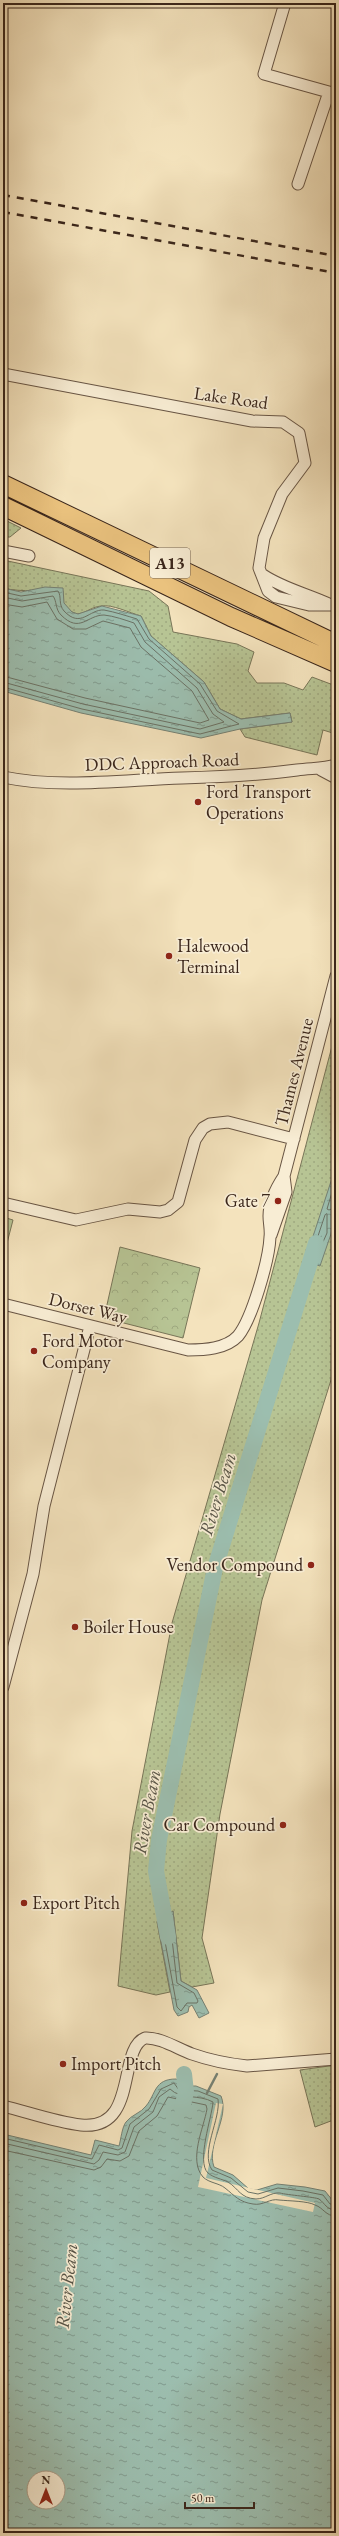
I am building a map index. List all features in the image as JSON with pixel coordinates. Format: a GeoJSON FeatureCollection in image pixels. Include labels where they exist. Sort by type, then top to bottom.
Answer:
{"type":"FeatureCollection","features":[{"type":"Feature","properties":{"kind":"highway","name":"A13"},"geometry":{"type":"LineString","coordinates":[[3,484],[336,644]]}},
{"type":"Feature","properties":{"kind":"highway","name":"A13"},"geometry":{"type":"LineString","coordinates":[[3,506],[231,617],[336,663]]}},
{"type":"Feature","properties":{"kind":"street"},"geometry":{"type":"LineString","coordinates":[[285,3],[264,74],[332,93],[298,184]]}},
{"type":"Feature","properties":{"kind":"street","name":"Lake Road"},"geometry":{"type":"LineString","coordinates":[[3,374],[252,421],[283,422],[300,433],[305,463],[282,494],[260,552],[258,568],[263,574],[268,592],[283,600],[320,606],[334,606]]}},
{"type":"Feature","properties":{"kind":"street"},"geometry":{"type":"LineString","coordinates":[[3,551],[29,556]]}},
{"type":"Feature","properties":{"kind":"street","name":"DDC Approach Road"},"geometry":{"type":"LineString","coordinates":[[3,777],[55,782],[113,782],[321,770],[336,765]]}},
{"type":"Feature","properties":{"kind":"street"},"geometry":{"type":"LineString","coordinates":[[321,770],[336,778]]}},
{"type":"Feature","properties":{"kind":"street","name":"Thames Avenue"},"geometry":{"type":"LineString","coordinates":[[164,1345],[188,1350],[208,1349],[237,1337],[254,1306],[270,1236],[269,1215],[274,1191],[284,1176],[336,976]]}},
{"type":"Feature","properties":{"kind":"street"},"geometry":{"type":"LineString","coordinates":[[3,1203],[76,1220],[128,1209],[160,1212],[168,1210],[178,1202],[195,1140],[203,1128],[210,1124],[228,1122],[294,1139]]}},
{"type":"Feature","properties":{"kind":"street","name":"Dorset Way"},"geometry":{"type":"LineString","coordinates":[[3,1304],[164,1345]]}},
{"type":"Feature","properties":{"kind":"street"},"geometry":{"type":"LineString","coordinates":[[3,1686],[33,1574],[44,1506],[90,1326]]}},
{"type":"Feature","properties":{"kind":"street"},"geometry":{"type":"LineString","coordinates":[[3,2106],[81,2125],[97,2124],[111,2115],[119,2104],[136,2045],[145,2038],[155,2039],[204,2058],[247,2066],[336,2059]]}},
{"type":"Feature","properties":{"kind":"green space"},"geometry":{"type":"Polygon","coordinates":[[[3,519],[21,528],[10,537],[3,537],[3,519]]]}},
{"type":"Feature","properties":{"kind":"green space"},"geometry":{"type":"Polygon","coordinates":[[[3,560],[149,591],[168,606],[173,632],[237,644],[254,652],[248,671],[257,683],[284,683],[303,690],[312,677],[336,686],[336,734],[323,730],[317,755],[245,737],[240,729],[292,722],[290,713],[241,719],[220,709],[204,682],[151,636],[141,616],[116,607],[105,606],[95,607],[78,614],[73,613],[63,603],[63,591],[18,590],[3,588],[3,560]]]}},
{"type":"Feature","properties":{"kind":"green space"},"geometry":{"type":"Polygon","coordinates":[[[336,1031],[336,1364],[262,1600],[220,1814],[202,1938],[214,1983],[192,1987],[181,1981],[173,1911],[157,1922],[170,1992],[156,1995],[118,1986],[132,1831],[172,1623],[259,1323],[336,1031]]]}},
{"type":"Feature","properties":{"kind":"green space"},"geometry":{"type":"Polygon","coordinates":[[[3,1217],[13,1220],[6,1247],[3,1246],[3,1217]]]}},
{"type":"Feature","properties":{"kind":"green space"},"geometry":{"type":"Polygon","coordinates":[[[120,1247],[200,1268],[183,1338],[104,1318],[120,1247]]]}},
{"type":"Feature","properties":{"kind":"green space"},"geometry":{"type":"Polygon","coordinates":[[[336,2065],[336,2119],[315,2127],[300,2070],[336,2065]]]}},
{"type":"Feature","properties":{"kind":"water"},"geometry":{"type":"Polygon","coordinates":[[[45,587],[63,588],[64,603],[72,612],[78,614],[102,606],[141,616],[151,636],[204,682],[220,709],[241,719],[290,713],[292,722],[240,729],[201,738],[81,713],[3,691],[3,588],[21,592],[45,587]]]}},
{"type":"Feature","properties":{"kind":"water"},"geometry":{"type":"Polygon","coordinates":[[[336,1166],[336,1206],[331,1234],[320,1266],[305,1261],[336,1166]]]}},
{"type":"Feature","properties":{"kind":"water"},"geometry":{"type":"Polygon","coordinates":[[[173,1911],[181,1981],[197,1990],[209,2013],[199,2018],[192,2005],[189,2007],[188,2012],[178,2016],[174,2010],[157,1921],[173,1911]]]}},
{"type":"Feature","properties":{"kind":"water"},"geometry":{"type":"Polygon","coordinates":[[[176,2079],[180,2081],[180,2086],[196,2086],[221,2096],[223,2113],[213,2149],[212,2158],[214,2167],[233,2175],[249,2189],[257,2190],[277,2184],[305,2187],[325,2191],[333,2201],[336,2199],[336,2533],[3,2533],[3,2134],[91,2155],[95,2140],[119,2146],[126,2122],[144,2108],[156,2088],[163,2082],[176,2079]]]}},
{"type":"Feature","properties":{"kind":"pier"},"geometry":{"type":"Polygon","coordinates":[[[216,2103],[223,2104],[206,2178],[315,2203],[313,2212],[198,2187],[216,2103]]]}},
{"type":"Feature","properties":{"kind":"waterway","name":"River Beam"},"geometry":{"type":"LineString","coordinates":[[168,1937],[156,1871],[159,1840],[215,1568],[316,1243]]}},
{"type":"Feature","properties":{"kind":"waterway","name":"River Beam"},"geometry":{"type":"LineString","coordinates":[[182,2108],[186,2092],[184,2074]]}},
{"type":"Feature","properties":{"kind":"waterway"},"geometry":{"type":"LineString","coordinates":[[207,2093],[217,2074]]}},
{"type":"Feature","properties":{"kind":"railway"},"geometry":{"type":"LineString","coordinates":[[3,195],[336,256]]}},
{"type":"Feature","properties":{"kind":"railway"},"geometry":{"type":"LineString","coordinates":[[3,212],[336,273]]}},
{"type":"Feature","properties":{"kind":"place","name":"Ford Transport Operations"},"geometry":{"type":"Point","coordinates":[198,802]}},
{"type":"Feature","properties":{"kind":"place","name":"Halewood Terminal"},"geometry":{"type":"Point","coordinates":[169,956]}},
{"type":"Feature","properties":{"kind":"place","name":"Gate 7"},"geometry":{"type":"Point","coordinates":[278,1201]}},
{"type":"Feature","properties":{"kind":"place","name":"Ford Motor Company"},"geometry":{"type":"Point","coordinates":[34,1351]}},
{"type":"Feature","properties":{"kind":"place","name":"Vendor Compound"},"geometry":{"type":"Point","coordinates":[311,1565]}},
{"type":"Feature","properties":{"kind":"place","name":"Boiler House"},"geometry":{"type":"Point","coordinates":[75,1627]}},
{"type":"Feature","properties":{"kind":"place","name":"Car Compound"},"geometry":{"type":"Point","coordinates":[283,1825]}},
{"type":"Feature","properties":{"kind":"place","name":"Export Pitch"},"geometry":{"type":"Point","coordinates":[24,1903]}},
{"type":"Feature","properties":{"kind":"place","name":"Import Pitch"},"geometry":{"type":"Point","coordinates":[63,2064]}}]}
